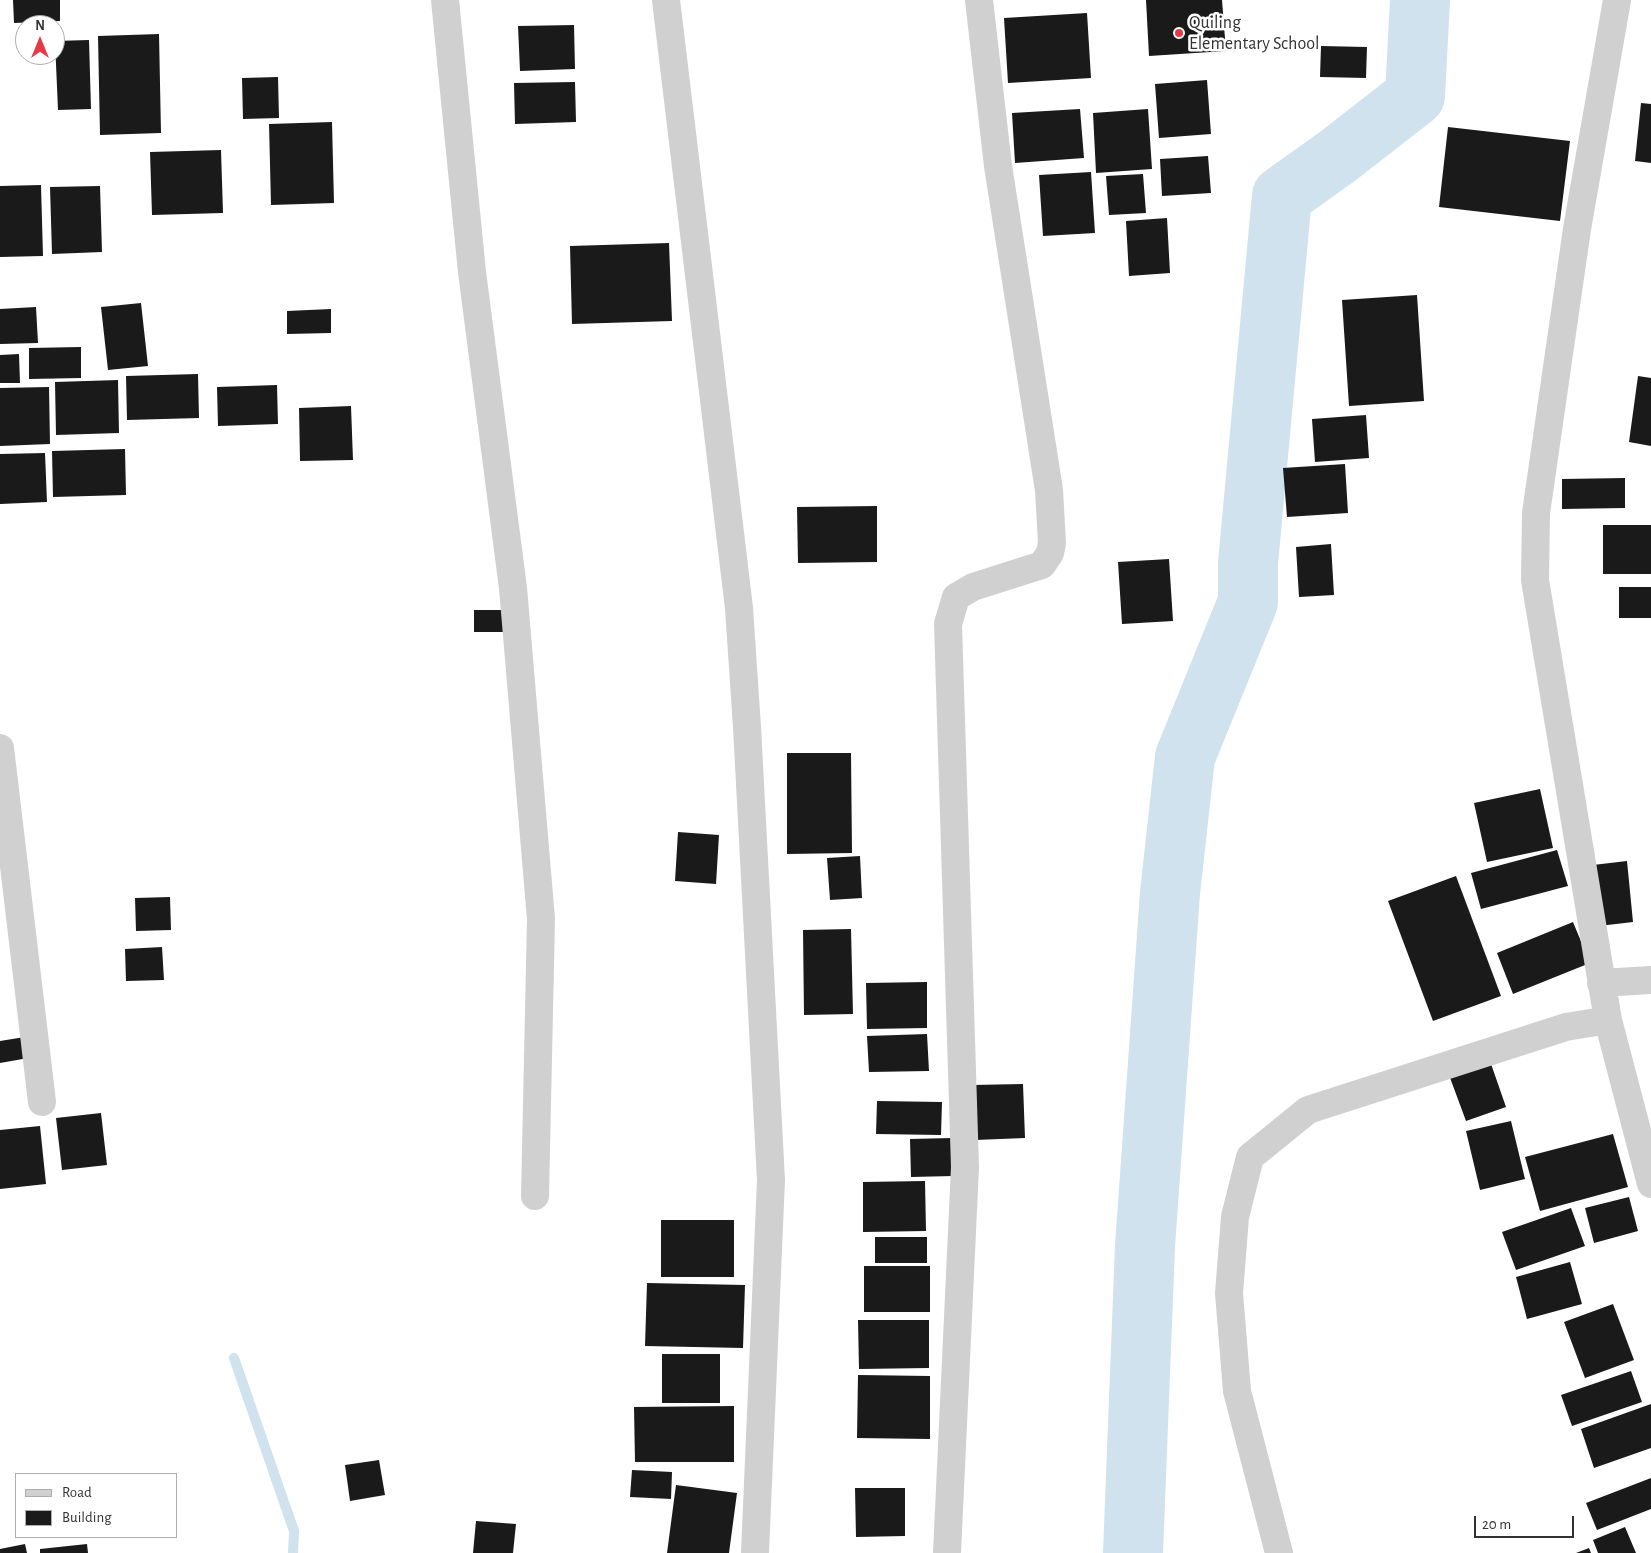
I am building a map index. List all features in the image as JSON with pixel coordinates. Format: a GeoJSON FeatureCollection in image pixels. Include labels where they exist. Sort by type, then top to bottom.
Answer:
{"type":"FeatureCollection","features":[{"type":"Feature","properties":{"kind":"street"},"geometry":{"type":"LineString","coordinates":[[445,0],[472,272],[512,588],[541,919],[535,1196]]}},
{"type":"Feature","properties":{"kind":"street"},"geometry":{"type":"LineString","coordinates":[[666,0],[739,608],[747,727],[771,1180],[755,1553]]}},
{"type":"Feature","properties":{"kind":"street"},"geometry":{"type":"LineString","coordinates":[[948,1553],[965,1168],[948,624],[956,596],[973,587],[1042,565],[1050,553],[1052,543],[1049,490],[998,166],[978,0]]}},
{"type":"Feature","properties":{"kind":"street"},"geometry":{"type":"LineString","coordinates":[[1618,0],[1577,229],[1536,513],[1534,580],[1608,1020],[1651,1184]]}},
{"type":"Feature","properties":{"kind":"street"},"geometry":{"type":"LineString","coordinates":[[0,748],[42,1102]]}},
{"type":"Feature","properties":{"kind":"street"},"geometry":{"type":"LineString","coordinates":[[1601,983],[1651,980]]}},
{"type":"Feature","properties":{"kind":"street"},"geometry":{"type":"LineString","coordinates":[[1279,1553],[1238,1391],[1229,1293],[1235,1217],[1250,1157],[1308,1110],[1566,1027],[1608,1020]]}},
{"type":"Feature","properties":{"kind":"building"},"geometry":{"type":"Polygon","coordinates":[[[13,0],[60,0],[60,15],[15,15],[14,23],[13,0]]]}},
{"type":"Feature","properties":{"kind":"building"},"geometry":{"type":"Polygon","coordinates":[[[1146,0],[1222,0],[1226,51],[1149,56],[1146,0]]]}},
{"type":"Feature","properties":{"kind":"building"},"geometry":{"type":"Polygon","coordinates":[[[1087,13],[1091,78],[1008,83],[1004,18],[1087,13]]]}},
{"type":"Feature","properties":{"kind":"building"},"geometry":{"type":"Polygon","coordinates":[[[574,25],[575,69],[520,71],[518,26],[574,25]]]}},
{"type":"Feature","properties":{"kind":"building"},"geometry":{"type":"Polygon","coordinates":[[[159,34],[161,133],[100,135],[98,36],[159,34]]]}},
{"type":"Feature","properties":{"kind":"building"},"geometry":{"type":"Polygon","coordinates":[[[89,40],[91,109],[58,110],[56,65],[65,65],[65,41],[89,40]]]}},
{"type":"Feature","properties":{"kind":"building"},"geometry":{"type":"Polygon","coordinates":[[[1321,46],[1367,47],[1366,78],[1320,77],[1321,46]]]}},
{"type":"Feature","properties":{"kind":"building"},"geometry":{"type":"Polygon","coordinates":[[[278,77],[279,118],[243,119],[242,78],[278,77]]]}},
{"type":"Feature","properties":{"kind":"building"},"geometry":{"type":"Polygon","coordinates":[[[1207,80],[1211,134],[1159,138],[1155,84],[1207,80]]]}},
{"type":"Feature","properties":{"kind":"building"},"geometry":{"type":"Polygon","coordinates":[[[575,82],[576,122],[515,124],[514,83],[575,82]]]}},
{"type":"Feature","properties":{"kind":"building"},"geometry":{"type":"Polygon","coordinates":[[[1641,103],[1651,104],[1651,163],[1635,161],[1641,103]]]}},
{"type":"Feature","properties":{"kind":"building"},"geometry":{"type":"Polygon","coordinates":[[[1080,109],[1084,158],[1015,163],[1012,113],[1080,109]]]}},
{"type":"Feature","properties":{"kind":"building"},"geometry":{"type":"Polygon","coordinates":[[[1148,109],[1152,169],[1096,173],[1093,113],[1148,109]]]}},
{"type":"Feature","properties":{"kind":"building"},"geometry":{"type":"Polygon","coordinates":[[[332,122],[334,203],[271,205],[269,124],[332,122]]]}},
{"type":"Feature","properties":{"kind":"building"},"geometry":{"type":"Polygon","coordinates":[[[1448,127],[1570,141],[1560,221],[1439,207],[1448,127]]]}},
{"type":"Feature","properties":{"kind":"building"},"geometry":{"type":"Polygon","coordinates":[[[221,150],[223,213],[152,215],[150,152],[221,150]]]}},
{"type":"Feature","properties":{"kind":"building"},"geometry":{"type":"Polygon","coordinates":[[[1208,156],[1211,193],[1162,196],[1160,159],[1208,156]]]}},
{"type":"Feature","properties":{"kind":"building"},"geometry":{"type":"Polygon","coordinates":[[[1091,172],[1095,233],[1043,236],[1039,175],[1091,172]]]}},
{"type":"Feature","properties":{"kind":"building"},"geometry":{"type":"Polygon","coordinates":[[[1143,174],[1146,213],[1109,215],[1106,176],[1143,174]]]}},
{"type":"Feature","properties":{"kind":"building"},"geometry":{"type":"Polygon","coordinates":[[[41,185],[43,256],[0,257],[0,186],[41,185]]]}},
{"type":"Feature","properties":{"kind":"building"},"geometry":{"type":"Polygon","coordinates":[[[100,186],[102,252],[52,254],[50,187],[100,186]]]}},
{"type":"Feature","properties":{"kind":"building"},"geometry":{"type":"Polygon","coordinates":[[[1167,218],[1170,273],[1129,276],[1126,221],[1167,218]]]}},
{"type":"Feature","properties":{"kind":"building"},"geometry":{"type":"Polygon","coordinates":[[[669,243],[672,321],[572,324],[570,246],[669,243]]]}},
{"type":"Feature","properties":{"kind":"building"},"geometry":{"type":"Polygon","coordinates":[[[1417,295],[1424,401],[1349,406],[1342,300],[1417,295]]]}},
{"type":"Feature","properties":{"kind":"building"},"geometry":{"type":"Polygon","coordinates":[[[141,303],[148,366],[108,370],[101,307],[141,303]]]}},
{"type":"Feature","properties":{"kind":"building"},"geometry":{"type":"Polygon","coordinates":[[[36,307],[38,343],[0,344],[0,309],[36,307]]]}},
{"type":"Feature","properties":{"kind":"building"},"geometry":{"type":"Polygon","coordinates":[[[331,309],[331,333],[287,334],[287,311],[331,309]]]}},
{"type":"Feature","properties":{"kind":"building"},"geometry":{"type":"Polygon","coordinates":[[[81,347],[81,378],[29,379],[29,348],[81,347]]]}},
{"type":"Feature","properties":{"kind":"building"},"geometry":{"type":"Polygon","coordinates":[[[19,354],[20,383],[0,383],[0,355],[19,354]]]}},
{"type":"Feature","properties":{"kind":"building"},"geometry":{"type":"Polygon","coordinates":[[[198,374],[199,418],[127,420],[126,376],[198,374]]]}},
{"type":"Feature","properties":{"kind":"building"},"geometry":{"type":"Polygon","coordinates":[[[1638,376],[1651,378],[1651,446],[1629,442],[1638,376]]]}},
{"type":"Feature","properties":{"kind":"building"},"geometry":{"type":"Polygon","coordinates":[[[118,380],[119,433],[56,435],[55,382],[118,380]]]}},
{"type":"Feature","properties":{"kind":"building"},"geometry":{"type":"Polygon","coordinates":[[[277,385],[278,424],[218,426],[217,387],[277,385]]]}},
{"type":"Feature","properties":{"kind":"building"},"geometry":{"type":"Polygon","coordinates":[[[49,387],[50,444],[0,446],[0,388],[49,387]]]}},
{"type":"Feature","properties":{"kind":"building"},"geometry":{"type":"Polygon","coordinates":[[[351,406],[353,460],[300,461],[299,408],[351,406]]]}},
{"type":"Feature","properties":{"kind":"building"},"geometry":{"type":"Polygon","coordinates":[[[1366,415],[1369,458],[1315,462],[1312,419],[1366,415]]]}},
{"type":"Feature","properties":{"kind":"building"},"geometry":{"type":"Polygon","coordinates":[[[125,449],[126,495],[53,497],[52,451],[125,449]]]}},
{"type":"Feature","properties":{"kind":"building"},"geometry":{"type":"Polygon","coordinates":[[[45,453],[47,502],[0,504],[0,454],[45,453]]]}},
{"type":"Feature","properties":{"kind":"building"},"geometry":{"type":"Polygon","coordinates":[[[1345,464],[1348,513],[1287,517],[1283,468],[1345,464]]]}},
{"type":"Feature","properties":{"kind":"building"},"geometry":{"type":"Polygon","coordinates":[[[1625,478],[1625,508],[1562,509],[1562,479],[1625,478]]]}},
{"type":"Feature","properties":{"kind":"building"},"geometry":{"type":"Polygon","coordinates":[[[877,506],[877,562],[798,563],[797,507],[877,506]]]}},
{"type":"Feature","properties":{"kind":"building"},"geometry":{"type":"Polygon","coordinates":[[[1603,525],[1651,525],[1651,574],[1603,574],[1603,525]]]}},
{"type":"Feature","properties":{"kind":"building"},"geometry":{"type":"Polygon","coordinates":[[[1331,544],[1334,595],[1299,597],[1296,547],[1331,544]]]}},
{"type":"Feature","properties":{"kind":"building"},"geometry":{"type":"Polygon","coordinates":[[[1169,559],[1173,621],[1122,624],[1118,562],[1169,559]]]}},
{"type":"Feature","properties":{"kind":"building"},"geometry":{"type":"Polygon","coordinates":[[[1619,587],[1651,587],[1651,618],[1619,618],[1619,587]]]}},
{"type":"Feature","properties":{"kind":"building"},"geometry":{"type":"Polygon","coordinates":[[[474,610],[507,610],[507,632],[474,632],[474,610]]]}},
{"type":"Feature","properties":{"kind":"building"},"geometry":{"type":"Polygon","coordinates":[[[787,753],[851,753],[852,853],[787,854],[787,753]]]}},
{"type":"Feature","properties":{"kind":"building"},"geometry":{"type":"Polygon","coordinates":[[[1540,789],[1553,848],[1487,862],[1474,803],[1540,789]]]}},
{"type":"Feature","properties":{"kind":"building"},"geometry":{"type":"Polygon","coordinates":[[[678,832],[719,835],[716,884],[675,881],[678,832]]]}},
{"type":"Feature","properties":{"kind":"building"},"geometry":{"type":"Polygon","coordinates":[[[1557,850],[1568,886],[1481,909],[1471,873],[1557,850]]]}},
{"type":"Feature","properties":{"kind":"building"},"geometry":{"type":"Polygon","coordinates":[[[860,856],[862,898],[830,900],[827,858],[860,856]]]}},
{"type":"Feature","properties":{"kind":"building"},"geometry":{"type":"Polygon","coordinates":[[[1627,861],[1633,922],[1599,926],[1593,865],[1627,861]]]}},
{"type":"Feature","properties":{"kind":"building"},"geometry":{"type":"Polygon","coordinates":[[[1456,876],[1501,996],[1433,1021],[1388,901],[1456,876]]]}},
{"type":"Feature","properties":{"kind":"building"},"geometry":{"type":"Polygon","coordinates":[[[170,897],[171,930],[136,931],[135,898],[170,897]]]}},
{"type":"Feature","properties":{"kind":"building"},"geometry":{"type":"Polygon","coordinates":[[[1573,922],[1590,963],[1513,994],[1497,953],[1573,922]]]}},
{"type":"Feature","properties":{"kind":"building"},"geometry":{"type":"Polygon","coordinates":[[[851,929],[853,1014],[804,1015],[803,930],[851,929]]]}},
{"type":"Feature","properties":{"kind":"building"},"geometry":{"type":"Polygon","coordinates":[[[162,947],[164,980],[126,981],[125,949],[162,947]]]}},
{"type":"Feature","properties":{"kind":"building"},"geometry":{"type":"Polygon","coordinates":[[[927,982],[927,1028],[867,1029],[866,983],[927,982]]]}},
{"type":"Feature","properties":{"kind":"building"},"geometry":{"type":"Polygon","coordinates":[[[927,1034],[929,1071],[869,1072],[867,1036],[927,1034]]]}},
{"type":"Feature","properties":{"kind":"building"},"geometry":{"type":"Polygon","coordinates":[[[31,1036],[34,1057],[0,1063],[0,1041],[31,1036]]]}},
{"type":"Feature","properties":{"kind":"building"},"geometry":{"type":"Polygon","coordinates":[[[1490,1061],[1506,1107],[1466,1121],[1449,1075],[1490,1061]]]}},
{"type":"Feature","properties":{"kind":"building"},"geometry":{"type":"Polygon","coordinates":[[[1023,1084],[1025,1138],[975,1140],[972,1085],[1023,1084]]]}},
{"type":"Feature","properties":{"kind":"building"},"geometry":{"type":"Polygon","coordinates":[[[877,1101],[942,1102],[941,1135],[876,1134],[877,1101]]]}},
{"type":"Feature","properties":{"kind":"building"},"geometry":{"type":"Polygon","coordinates":[[[101,1113],[107,1165],[62,1170],[56,1118],[101,1113]]]}},
{"type":"Feature","properties":{"kind":"building"},"geometry":{"type":"Polygon","coordinates":[[[1511,1121],[1525,1179],[1480,1190],[1466,1131],[1511,1121]]]}},
{"type":"Feature","properties":{"kind":"building"},"geometry":{"type":"Polygon","coordinates":[[[40,1126],[46,1184],[0,1189],[0,1130],[40,1126]]]}},
{"type":"Feature","properties":{"kind":"building"},"geometry":{"type":"Polygon","coordinates":[[[1613,1134],[1628,1187],[1540,1211],[1525,1157],[1613,1134]]]}},
{"type":"Feature","properties":{"kind":"building"},"geometry":{"type":"Polygon","coordinates":[[[952,1138],[953,1176],[911,1177],[910,1139],[952,1138]]]}},
{"type":"Feature","properties":{"kind":"building"},"geometry":{"type":"Polygon","coordinates":[[[925,1181],[926,1231],[863,1232],[863,1182],[925,1181]]]}},
{"type":"Feature","properties":{"kind":"building"},"geometry":{"type":"Polygon","coordinates":[[[1629,1197],[1638,1231],[1594,1243],[1585,1208],[1629,1197]]]}},
{"type":"Feature","properties":{"kind":"building"},"geometry":{"type":"Polygon","coordinates":[[[1571,1208],[1585,1246],[1516,1270],[1502,1232],[1571,1208]]]}},
{"type":"Feature","properties":{"kind":"building"},"geometry":{"type":"Polygon","coordinates":[[[661,1220],[734,1220],[734,1277],[661,1277],[661,1220]]]}},
{"type":"Feature","properties":{"kind":"building"},"geometry":{"type":"Polygon","coordinates":[[[875,1237],[927,1237],[927,1263],[875,1263],[875,1237]]]}},
{"type":"Feature","properties":{"kind":"building"},"geometry":{"type":"Polygon","coordinates":[[[1570,1262],[1582,1304],[1527,1319],[1516,1277],[1570,1262]]]}},
{"type":"Feature","properties":{"kind":"building"},"geometry":{"type":"Polygon","coordinates":[[[864,1266],[930,1266],[930,1312],[864,1312],[864,1266]]]}},
{"type":"Feature","properties":{"kind":"building"},"geometry":{"type":"Polygon","coordinates":[[[647,1283],[745,1285],[743,1348],[645,1346],[647,1283]]]}},
{"type":"Feature","properties":{"kind":"building"},"geometry":{"type":"Polygon","coordinates":[[[1613,1304],[1634,1360],[1585,1378],[1564,1322],[1613,1304]]]}},
{"type":"Feature","properties":{"kind":"building"},"geometry":{"type":"Polygon","coordinates":[[[858,1320],[929,1320],[929,1368],[859,1369],[858,1320]]]}},
{"type":"Feature","properties":{"kind":"building"},"geometry":{"type":"Polygon","coordinates":[[[662,1354],[720,1354],[720,1403],[662,1403],[662,1354]]]}},
{"type":"Feature","properties":{"kind":"building"},"geometry":{"type":"Polygon","coordinates":[[[1631,1371],[1642,1402],[1572,1426],[1561,1395],[1631,1371]]]}},
{"type":"Feature","properties":{"kind":"building"},"geometry":{"type":"Polygon","coordinates":[[[858,1375],[930,1376],[930,1439],[857,1438],[858,1375]]]}},
{"type":"Feature","properties":{"kind":"building"},"geometry":{"type":"Polygon","coordinates":[[[1651,1404],[1651,1448],[1594,1468],[1581,1429],[1651,1404]]]}},
{"type":"Feature","properties":{"kind":"building"},"geometry":{"type":"Polygon","coordinates":[[[734,1406],[734,1462],[635,1462],[634,1407],[734,1406]]]}},
{"type":"Feature","properties":{"kind":"building"},"geometry":{"type":"Polygon","coordinates":[[[379,1460],[385,1495],[350,1501],[345,1465],[379,1460]]]}},
{"type":"Feature","properties":{"kind":"building"},"geometry":{"type":"Polygon","coordinates":[[[632,1470],[672,1472],[671,1499],[630,1497],[632,1470]]]}},
{"type":"Feature","properties":{"kind":"building"},"geometry":{"type":"Polygon","coordinates":[[[1651,1478],[1651,1509],[1597,1530],[1586,1503],[1651,1478]]]}},
{"type":"Feature","properties":{"kind":"building"},"geometry":{"type":"Polygon","coordinates":[[[676,1485],[737,1493],[729,1553],[667,1553],[676,1485]]]}},
{"type":"Feature","properties":{"kind":"building"},"geometry":{"type":"Polygon","coordinates":[[[855,1488],[905,1488],[905,1536],[856,1537],[855,1488]]]}},
{"type":"Feature","properties":{"kind":"building"},"geometry":{"type":"Polygon","coordinates":[[[476,1521],[516,1524],[513,1553],[473,1553],[476,1521]]]}},
{"type":"Feature","properties":{"kind":"building"},"geometry":{"type":"Polygon","coordinates":[[[1625,1527],[1636,1553],[1598,1553],[1593,1540],[1625,1527]]]}},
{"type":"Feature","properties":{"kind":"building"},"geometry":{"type":"Polygon","coordinates":[[[25,1544],[27,1553],[0,1553],[0,1549],[25,1544]]]}},
{"type":"Feature","properties":{"kind":"building"},"geometry":{"type":"Polygon","coordinates":[[[87,1544],[88,1553],[40,1553],[40,1549],[87,1544]]]}},
{"type":"Feature","properties":{"kind":"building"},"geometry":{"type":"Polygon","coordinates":[[[1589,1548],[1591,1553],[1576,1553],[1589,1548]]]}},
{"type":"Feature","properties":{"kind":"waterway"},"geometry":{"type":"LineString","coordinates":[[1133,1553],[1145,1246],[1170,893],[1185,757],[1248,602],[1248,563],[1282,196],[1338,156],[1415,96],[1420,0]]}},
{"type":"Feature","properties":{"kind":"waterway"},"geometry":{"type":"LineString","coordinates":[[234,1358],[294,1531],[293,1553]]}},
{"type":"Feature","properties":{"kind":"place","name":"Quiling Elementary School"},"geometry":{"type":"Point","coordinates":[1179,33]}}]}
